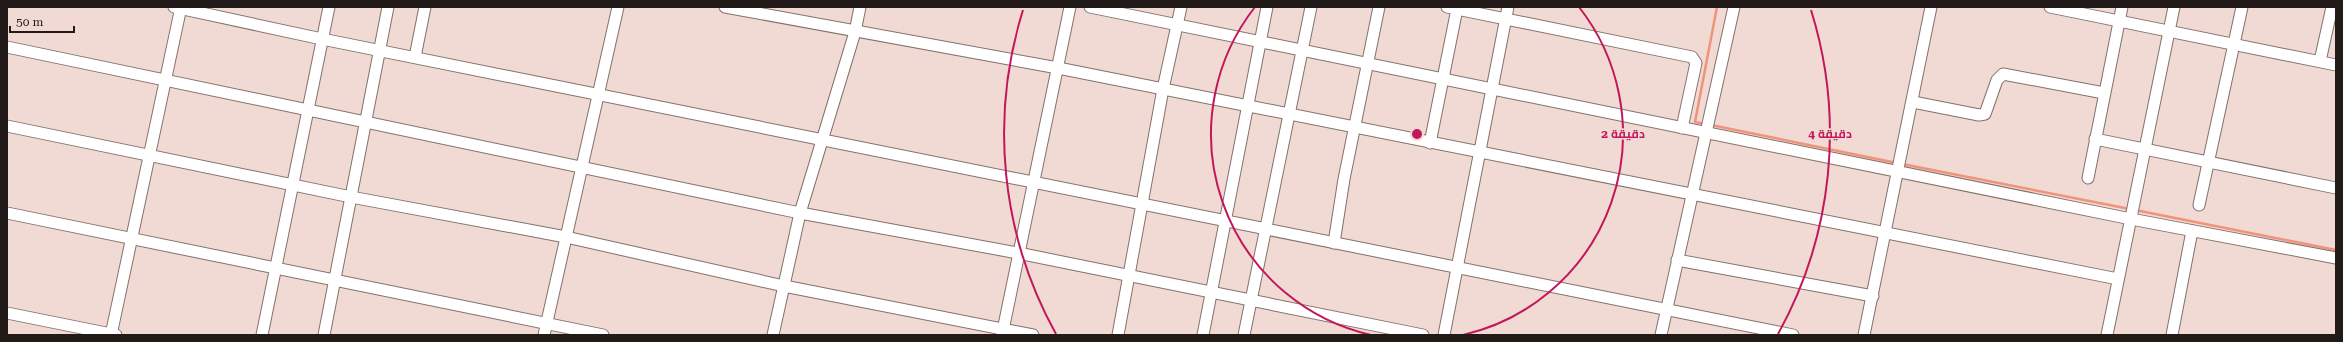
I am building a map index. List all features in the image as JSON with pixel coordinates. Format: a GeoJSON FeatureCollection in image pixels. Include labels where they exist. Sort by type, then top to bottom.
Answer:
{"type":"FeatureCollection","features":[{"type":"Feature","properties":{"kind":"street"},"geometry":{"type":"LineString","coordinates":[[7,313],[113,335],[166,79],[178,7],[380,51],[598,93],[821,140],[1266,230],[1667,308],[1794,335]]}},
{"type":"Feature","properties":{"kind":"street"},"geometry":{"type":"LineString","coordinates":[[262,335],[329,7]]}},
{"type":"Feature","properties":{"kind":"street"},"geometry":{"type":"LineString","coordinates":[[324,335],[388,7]]}},
{"type":"Feature","properties":{"kind":"street"},"geometry":{"type":"LineString","coordinates":[[415,57],[425,7]]}},
{"type":"Feature","properties":{"kind":"street"},"geometry":{"type":"LineString","coordinates":[[544,335],[618,7]]}},
{"type":"Feature","properties":{"kind":"street"},"geometry":{"type":"LineString","coordinates":[[725,7],[1058,68],[2118,279]]}},
{"type":"Feature","properties":{"kind":"street"},"geometry":{"type":"LineString","coordinates":[[773,335],[800,213],[855,32],[860,7]]}},
{"type":"Feature","properties":{"kind":"street"},"geometry":{"type":"LineString","coordinates":[[1002,332],[1070,7]]}},
{"type":"Feature","properties":{"kind":"street"},"geometry":{"type":"LineString","coordinates":[[1090,7],[2131,220],[2336,258]]}},
{"type":"Feature","properties":{"kind":"street"},"geometry":{"type":"LineString","coordinates":[[1118,335],[1163,89],[1181,7]]}},
{"type":"Feature","properties":{"kind":"street"},"geometry":{"type":"LineString","coordinates":[[1203,335],[1267,7]]}},
{"type":"Feature","properties":{"kind":"street"},"geometry":{"type":"LineString","coordinates":[[1244,335],[1311,7]]}},
{"type":"Feature","properties":{"kind":"street"},"geometry":{"type":"LineString","coordinates":[[1334,243],[1367,63],[1379,7]]}},
{"type":"Feature","properties":{"kind":"street"},"geometry":{"type":"LineString","coordinates":[[1444,335],[1508,7]]}},
{"type":"Feature","properties":{"kind":"street"},"geometry":{"type":"LineString","coordinates":[[1661,335],[1734,7]]}},
{"type":"Feature","properties":{"kind":"street"},"geometry":{"type":"LineString","coordinates":[[1864,335],[1932,7]]}},
{"type":"Feature","properties":{"kind":"street"},"geometry":{"type":"LineString","coordinates":[[2050,7],[2336,65]]}},
{"type":"Feature","properties":{"kind":"street"},"geometry":{"type":"LineString","coordinates":[[2088,178],[2122,7]]}},
{"type":"Feature","properties":{"kind":"street"},"geometry":{"type":"LineString","coordinates":[[2106,335],[2146,150],[2174,7]]}},
{"type":"Feature","properties":{"kind":"street"},"geometry":{"type":"LineString","coordinates":[[2199,205],[2207,162],[2242,7]]}},
{"type":"Feature","properties":{"kind":"street"},"geometry":{"type":"LineString","coordinates":[[2320,61],[2332,7]]}},
{"type":"Feature","properties":{"kind":"street"},"geometry":{"type":"LineString","coordinates":[[1430,143],[1444,80],[1452,8],[1692,57],[1696,63],[1682,128]]}},
{"type":"Feature","properties":{"kind":"street"},"geometry":{"type":"LineString","coordinates":[[7,47],[582,166],[800,213],[1018,253],[1423,335]]}},
{"type":"Feature","properties":{"kind":"street"},"geometry":{"type":"LineString","coordinates":[[1913,102],[1979,116],[1985,114],[1997,80],[2003,74],[2104,93]]}},
{"type":"Feature","properties":{"kind":"street"},"geometry":{"type":"LineString","coordinates":[[7,126],[351,197],[566,237],[784,286],[1002,332],[1033,335]]}},
{"type":"Feature","properties":{"kind":"street"},"geometry":{"type":"LineString","coordinates":[[2095,138],[2146,150],[2336,188]]}},
{"type":"Feature","properties":{"kind":"street"},"geometry":{"type":"LineString","coordinates":[[7,213],[132,240],[603,335]]}},
{"type":"Feature","properties":{"kind":"street"},"geometry":{"type":"LineString","coordinates":[[2172,335],[2192,231]]}},
{"type":"Feature","properties":{"kind":"street"},"geometry":{"type":"LineString","coordinates":[[1677,260],[1872,296]]}},
{"type":"Feature","properties":{"kind":"waterway"},"geometry":{"type":"LineString","coordinates":[[1705,124],[1695,122],[1717,7]]}},
{"type":"Feature","properties":{"kind":"waterway"},"geometry":{"type":"LineString","coordinates":[[1711,125],[1897,163]]}},
{"type":"Feature","properties":{"kind":"waterway"},"geometry":{"type":"LineString","coordinates":[[1902,164],[2130,209]]}},
{"type":"Feature","properties":{"kind":"waterway"},"geometry":{"type":"LineString","coordinates":[[2135,210],[2336,250]]}}]}
